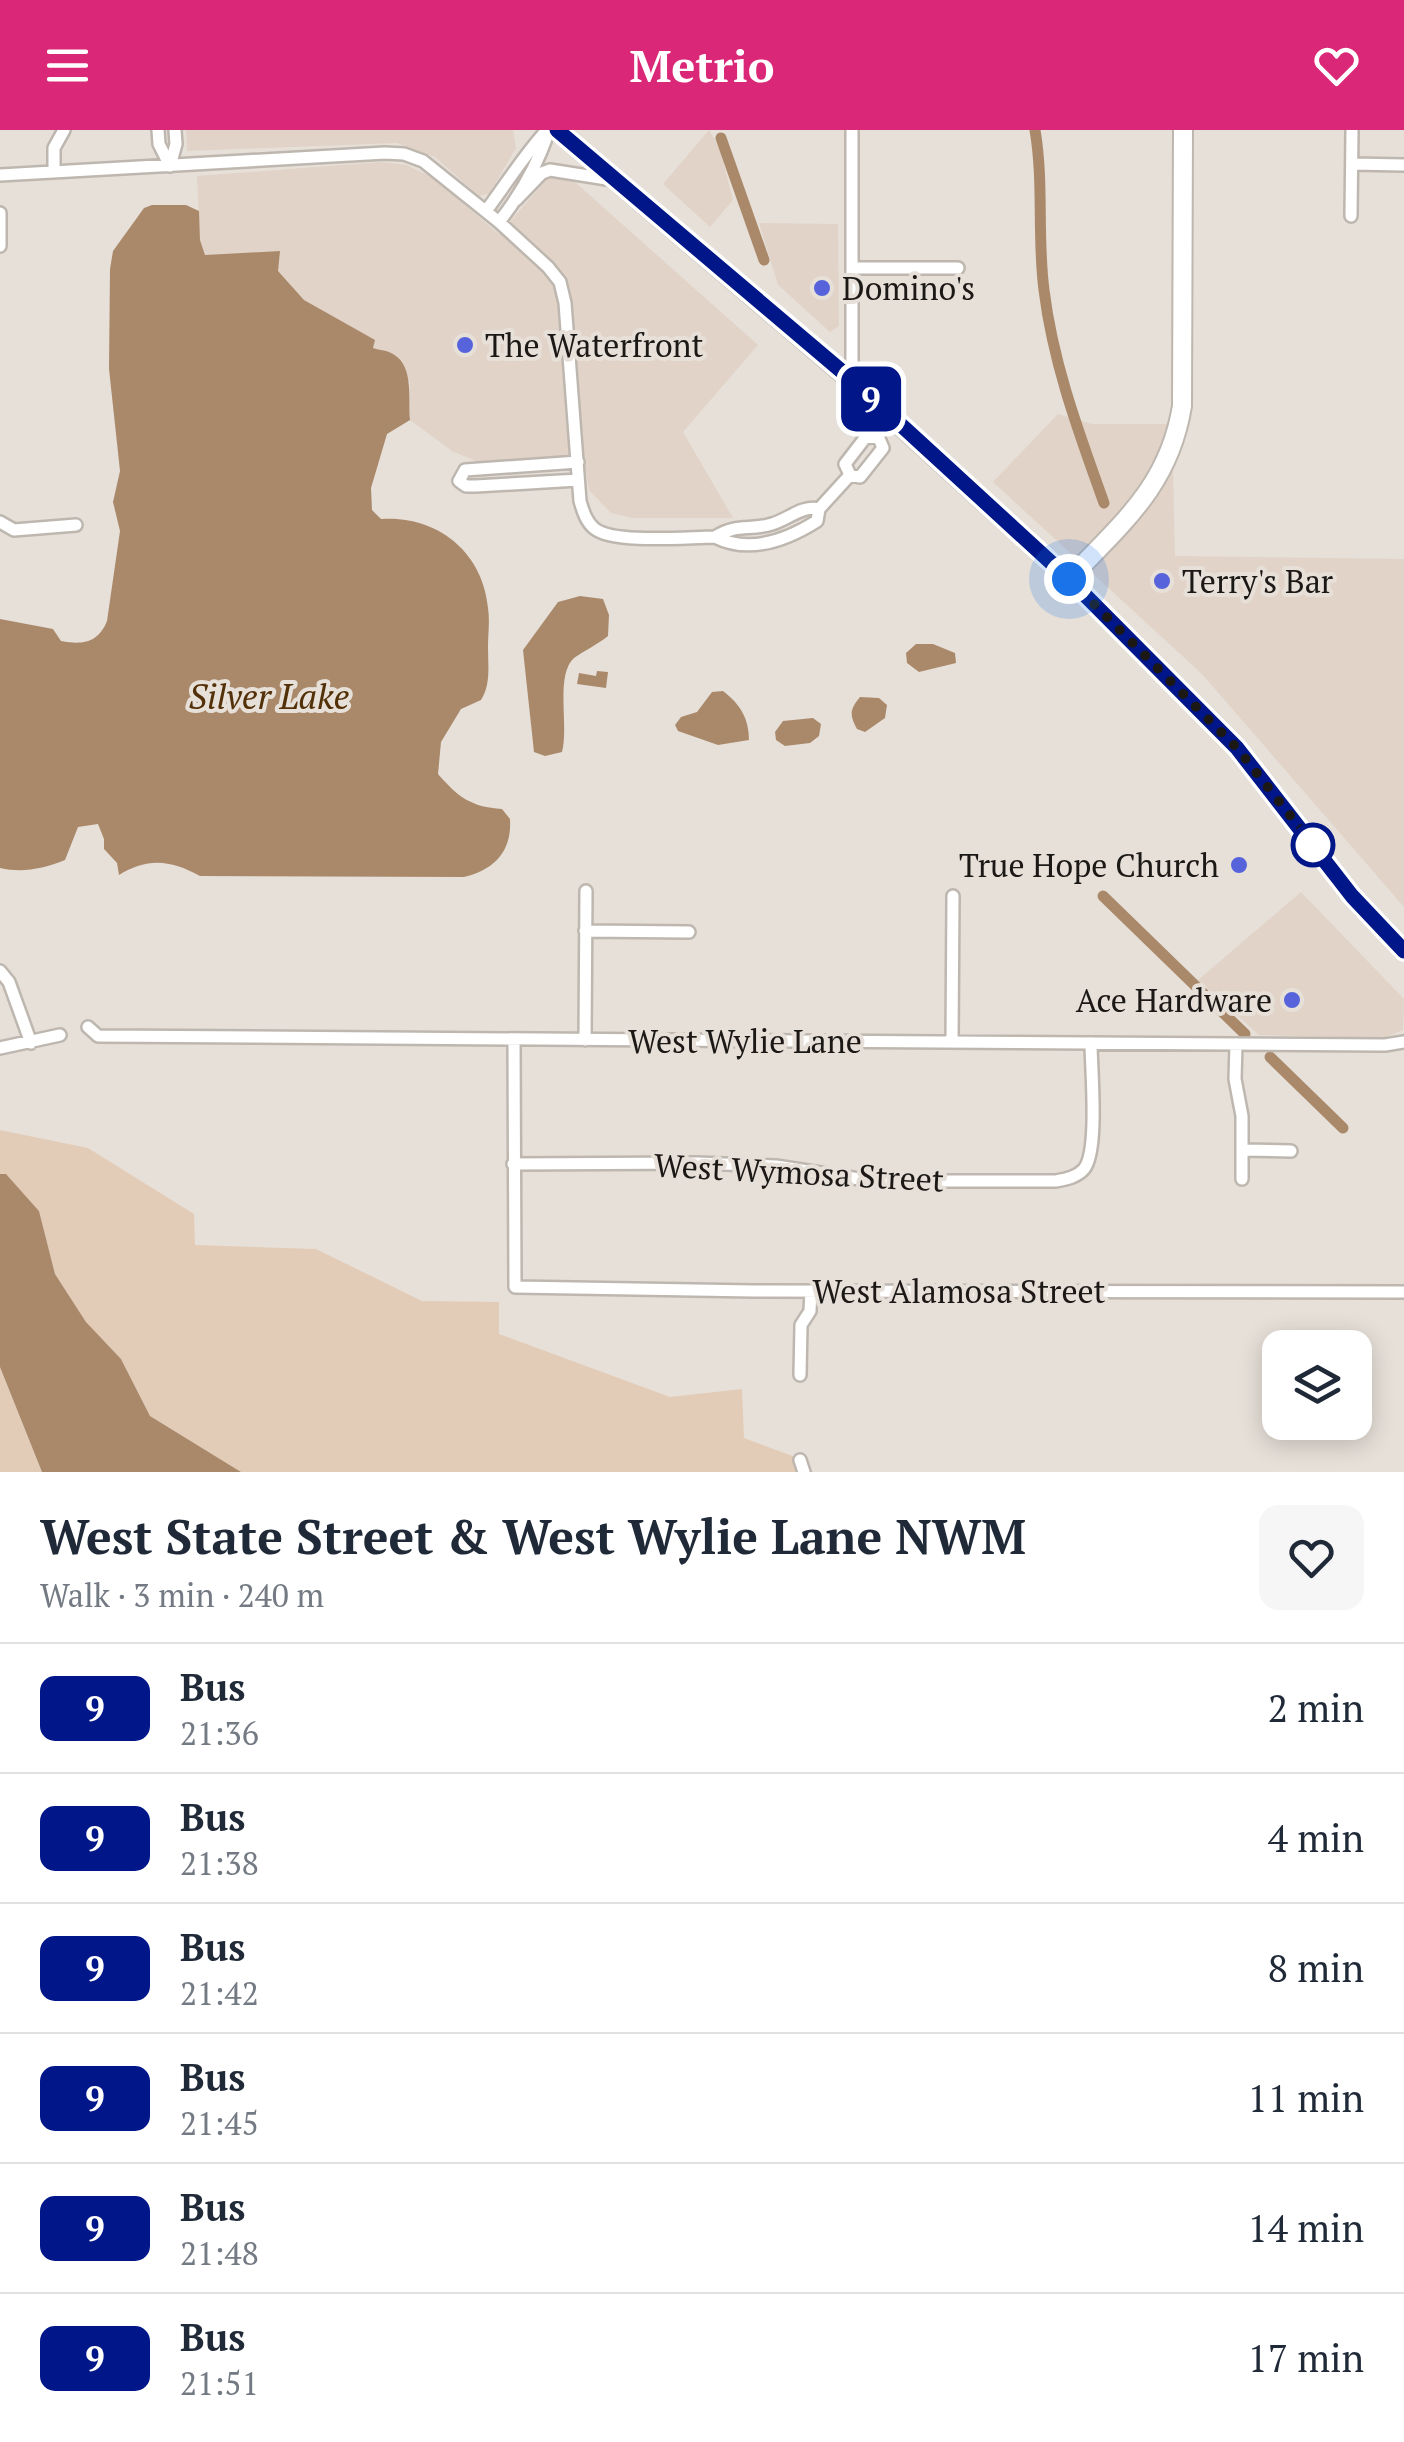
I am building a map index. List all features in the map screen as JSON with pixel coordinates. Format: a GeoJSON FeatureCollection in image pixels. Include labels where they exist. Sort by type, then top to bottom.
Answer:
{"type":"FeatureCollection","features":[{"type":"Feature","properties":{"kind":"main road"},"geometry":{"type":"LineString","coordinates":[[557,130],[852,380],[1069,579],[1237,748],[1352,896],[1404,951]]}},
{"type":"Feature","properties":{"kind":"main road"},"geometry":{"type":"LineString","coordinates":[[1069,579],[1158,480],[1178,432],[1182,406],[1182,130]]}},
{"type":"Feature","properties":{"kind":"street"},"geometry":{"type":"LineString","coordinates":[[54,171],[54,148],[64,130]]}},
{"type":"Feature","properties":{"kind":"street"},"geometry":{"type":"LineString","coordinates":[[158,130],[158,144],[170,166]]}},
{"type":"Feature","properties":{"kind":"street"},"geometry":{"type":"LineString","coordinates":[[170,166],[175,130]]}},
{"type":"Feature","properties":{"kind":"street"},"geometry":{"type":"LineString","coordinates":[[486,211],[528,150],[548,130]]}},
{"type":"Feature","properties":{"kind":"street"},"geometry":{"type":"LineString","coordinates":[[516,200],[542,153],[548,130]]}},
{"type":"Feature","properties":{"kind":"street"},"geometry":{"type":"LineString","coordinates":[[852,130],[852,380]]}},
{"type":"Feature","properties":{"kind":"street"},"geometry":{"type":"LineString","coordinates":[[1351,216],[1352,130]]}},
{"type":"Feature","properties":{"kind":"street"},"geometry":{"type":"LineString","coordinates":[[0,175],[404,154],[438,170],[538,256],[560,282],[578,480],[585,516],[595,529],[612,536],[715,537],[730,527],[763,527],[809,507],[820,509],[850,475]]}},
{"type":"Feature","properties":{"kind":"street"},"geometry":{"type":"LineString","coordinates":[[1352,164],[1404,164]]}},
{"type":"Feature","properties":{"kind":"street"},"geometry":{"type":"LineString","coordinates":[[499,222],[542,172],[616,180]]}},
{"type":"Feature","properties":{"kind":"street"},"geometry":{"type":"LineString","coordinates":[[0,214],[0,246]]}},
{"type":"Feature","properties":{"kind":"street"},"geometry":{"type":"LineString","coordinates":[[852,268],[958,268]]}},
{"type":"Feature","properties":{"kind":"street"},"geometry":{"type":"LineString","coordinates":[[850,475],[846,464],[866,438],[878,436],[894,420]]}},
{"type":"Feature","properties":{"kind":"street"},"geometry":{"type":"LineString","coordinates":[[850,475],[860,476],[883,448],[878,436]]}},
{"type":"Feature","properties":{"kind":"street"},"geometry":{"type":"LineString","coordinates":[[578,462],[465,470],[460,481],[476,486],[578,480]]}},
{"type":"Feature","properties":{"kind":"street"},"geometry":{"type":"LineString","coordinates":[[0,522],[14,530],[76,525]]}},
{"type":"Feature","properties":{"kind":"street"},"geometry":{"type":"LineString","coordinates":[[585,1040],[586,891]]}},
{"type":"Feature","properties":{"kind":"street"},"geometry":{"type":"LineString","coordinates":[[952,1042],[953,896]]}},
{"type":"Feature","properties":{"kind":"street"},"geometry":{"type":"LineString","coordinates":[[586,931],[688,932]]}},
{"type":"Feature","properties":{"kind":"street"},"geometry":{"type":"LineString","coordinates":[[0,971],[9,982],[32,1043]]}},
{"type":"Feature","properties":{"kind":"street","name":"West Wylie Lane"},"geometry":{"type":"LineString","coordinates":[[88,1027],[98,1036],[1385,1045],[1404,1042]]}},
{"type":"Feature","properties":{"kind":"street"},"geometry":{"type":"LineString","coordinates":[[0,1048],[60,1035]]}},
{"type":"Feature","properties":{"kind":"street"},"geometry":{"type":"LineString","coordinates":[[512,1164],[514,1040]]}},
{"type":"Feature","properties":{"kind":"street","name":"West Wymosa Street"},"geometry":{"type":"LineString","coordinates":[[512,1164],[756,1165],[894,1182],[1071,1178],[1082,1171],[1091,1148],[1091,1043]]}},
{"type":"Feature","properties":{"kind":"street"},"geometry":{"type":"LineString","coordinates":[[1236,1044],[1242,1179]]}},
{"type":"Feature","properties":{"kind":"street"},"geometry":{"type":"LineString","coordinates":[[1242,1150],[1291,1150]]}},
{"type":"Feature","properties":{"kind":"street","name":"West Alamosa Street"},"geometry":{"type":"LineString","coordinates":[[512,1164],[515,1287],[1404,1292]]}},
{"type":"Feature","properties":{"kind":"street"},"geometry":{"type":"LineString","coordinates":[[800,1375],[800,1325],[810,1312],[811,1291]]}},
{"type":"Feature","properties":{"kind":"shaded area"},"geometry":{"type":"Polygon","coordinates":[[[186,130],[513,130],[516,148],[489,194],[479,196],[435,157],[397,143],[187,151],[186,130]]]}},
{"type":"Feature","properties":{"kind":"shaded area"},"geometry":{"type":"Polygon","coordinates":[[[709,130],[720,149],[733,200],[710,227],[663,184],[709,130]]]}},
{"type":"Feature","properties":{"kind":"shaded area"},"geometry":{"type":"Polygon","coordinates":[[[381,162],[407,165],[433,178],[499,234],[547,179],[559,177],[576,183],[758,345],[683,432],[733,518],[632,518],[611,513],[589,490],[583,456],[480,463],[452,451],[410,420],[410,382],[373,348],[374,340],[304,300],[278,271],[205,255],[200,240],[197,176],[381,162]]]}},
{"type":"Feature","properties":{"kind":"shaded area"},"geometry":{"type":"Polygon","coordinates":[[[759,223],[838,224],[839,326],[830,332],[778,285],[759,223]]]}},
{"type":"Feature","properties":{"kind":"shaded area"},"geometry":{"type":"Polygon","coordinates":[[[1058,414],[1092,424],[1172,424],[1175,556],[1404,559],[1404,907],[1202,674],[993,482],[1058,414]]]}},
{"type":"Feature","properties":{"kind":"shaded area"},"geometry":{"type":"Polygon","coordinates":[[[1301,892],[1404,999],[1403,1030],[1383,1038],[1259,1035],[1198,980],[1301,892]]]}},
{"type":"Feature","properties":{"kind":"shaded area"},"geometry":{"type":"Polygon","coordinates":[[[0,1130],[88,1148],[194,1214],[195,1245],[316,1249],[422,1301],[499,1302],[499,1334],[670,1397],[742,1389],[744,1438],[795,1457],[813,1472],[241,1472],[150,1416],[121,1359],[86,1322],[55,1274],[39,1211],[6,1174],[0,1174],[0,1130]]]}},
{"type":"Feature","properties":{"kind":"shaded area"},"geometry":{"type":"Polygon","coordinates":[[[0,1367],[42,1472],[0,1472],[0,1367]]]}},
{"type":"Feature","properties":{"kind":"water","name":"Silver Lake"},"geometry":{"type":"Polygon","coordinates":[[[186,205],[199,211],[205,255],[280,251],[278,271],[304,300],[375,340],[373,348],[397,357],[407,372],[410,420],[387,434],[371,488],[372,510],[381,519],[421,523],[454,541],[467,554],[484,588],[489,618],[486,688],[481,700],[461,709],[441,742],[438,774],[466,799],[502,809],[510,819],[504,850],[484,870],[464,877],[200,876],[179,867],[150,863],[119,875],[117,863],[104,849],[98,824],[78,827],[65,860],[32,869],[0,868],[0,619],[53,629],[61,641],[76,643],[94,638],[107,621],[120,531],[113,502],[120,471],[109,369],[110,269],[113,251],[144,208],[186,205]]]}},
{"type":"Feature","properties":{"kind":"water"},"geometry":{"type":"Polygon","coordinates":[[[580,596],[603,599],[609,615],[608,636],[568,666],[562,752],[545,756],[534,752],[523,650],[558,602],[580,596]]]}},
{"type":"Feature","properties":{"kind":"water"},"geometry":{"type":"Polygon","coordinates":[[[916,644],[933,644],[955,653],[956,663],[919,672],[907,663],[906,653],[916,644]]]}},
{"type":"Feature","properties":{"kind":"water"},"geometry":{"type":"Polygon","coordinates":[[[597,671],[608,672],[606,688],[577,684],[579,673],[596,676],[597,671]]]}},
{"type":"Feature","properties":{"kind":"water"},"geometry":{"type":"Polygon","coordinates":[[[723,691],[742,712],[749,740],[718,745],[678,731],[675,725],[681,717],[697,712],[712,692],[723,691]]]}},
{"type":"Feature","properties":{"kind":"water"},"geometry":{"type":"Polygon","coordinates":[[[860,697],[879,698],[887,705],[885,718],[865,732],[857,729],[852,716],[860,697]]]}},
{"type":"Feature","properties":{"kind":"water"},"geometry":{"type":"Polygon","coordinates":[[[813,718],[821,724],[819,736],[810,743],[785,746],[776,740],[775,732],[783,721],[813,718]]]}},
{"type":"Feature","properties":{"kind":"water"},"geometry":{"type":"Polygon","coordinates":[[[0,1174],[6,1174],[39,1211],[55,1274],[86,1322],[121,1359],[150,1416],[241,1472],[42,1472],[0,1367],[0,1174]]]}},
{"type":"Feature","properties":{"kind":"waterway"},"geometry":{"type":"LineString","coordinates":[[1035,130],[1048,318],[1068,398],[1104,503]]}},
{"type":"Feature","properties":{"kind":"waterway"},"geometry":{"type":"LineString","coordinates":[[721,138],[764,260]]}},
{"type":"Feature","properties":{"kind":"waterway"},"geometry":{"type":"LineString","coordinates":[[1103,896],[1245,1034]]}},
{"type":"Feature","properties":{"kind":"waterway"},"geometry":{"type":"LineString","coordinates":[[1270,1057],[1343,1128]]}},
{"type":"Feature","properties":{"kind":"bus line","name":"9"},"geometry":{"type":"LineString","coordinates":[[557,130],[852,380],[1069,579],[1237,748],[1352,896],[1404,951]]}},
{"type":"Feature","properties":{"kind":"place","name":"Domino's"},"geometry":{"type":"Point","coordinates":[822,288]}},
{"type":"Feature","properties":{"kind":"place","name":"The Waterfront"},"geometry":{"type":"Point","coordinates":[465,345]}},
{"type":"Feature","properties":{"kind":"place","name":"Terry's Bar"},"geometry":{"type":"Point","coordinates":[1162,581]}},
{"type":"Feature","properties":{"kind":"place","name":"True Hope Church"},"geometry":{"type":"Point","coordinates":[1239,865]}},
{"type":"Feature","properties":{"kind":"place","name":"Ace Hardware"},"geometry":{"type":"Point","coordinates":[1292,1000]}},
{"type":"Feature","properties":{"kind":"route"},"geometry":{"type":"LineString","coordinates":[[1069,579],[1237,748],[1323,857],[1313,845]]}}]}
